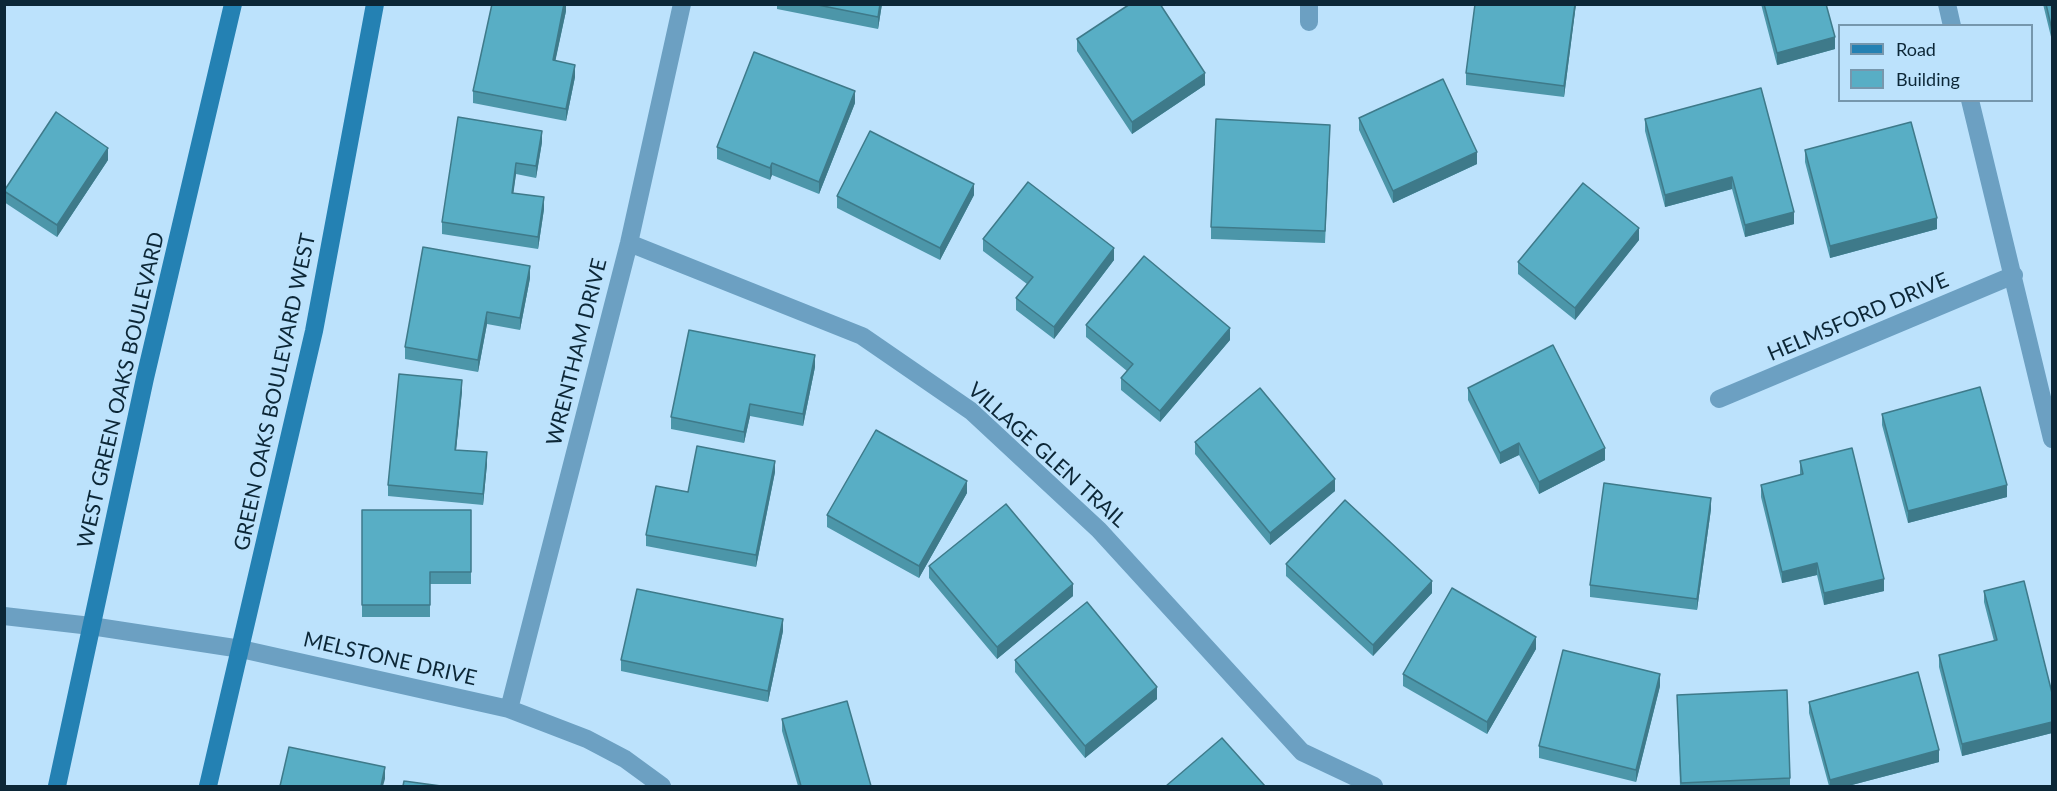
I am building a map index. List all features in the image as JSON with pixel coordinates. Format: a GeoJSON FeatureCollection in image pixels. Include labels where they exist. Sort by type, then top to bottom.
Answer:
{"type":"FeatureCollection","features":[{"type":"Feature","properties":{"kind":"main road","name":"WEST GREEN OAKS BOULEVARD"},"geometry":{"type":"LineString","coordinates":[[57,786],[145,378],[233,4]]}},
{"type":"Feature","properties":{"kind":"main road","name":"GREEN OAKS BOULEVARD WEST"},"geometry":{"type":"LineString","coordinates":[[208,786],[315,331],[375,4]]}},
{"type":"Feature","properties":{"kind":"street","name":"WRENTHAM DRIVE"},"geometry":{"type":"LineString","coordinates":[[508,709],[629,243],[682,4]]}},
{"type":"Feature","properties":{"kind":"street"},"geometry":{"type":"LineString","coordinates":[[1947,4],[1952,24]]}},
{"type":"Feature","properties":{"kind":"street"},"geometry":{"type":"LineString","coordinates":[[1971,102],[2052,439]]}},
{"type":"Feature","properties":{"kind":"street","name":"VILLAGE GLEN TRAIL"},"geometry":{"type":"LineString","coordinates":[[629,243],[862,336],[970,411],[1100,530],[1302,752],[1374,786]]}},
{"type":"Feature","properties":{"kind":"street","name":"HELMSFORD DRIVE"},"geometry":{"type":"LineString","coordinates":[[1719,399],[2014,275]]}},
{"type":"Feature","properties":{"kind":"street","name":"MELSTONE DRIVE"},"geometry":{"type":"LineString","coordinates":[[4,616],[91,626],[241,649],[508,709],[587,739],[625,759],[662,786]]}},
{"type":"Feature","properties":{"kind":"building"},"geometry":{"type":"Polygon","coordinates":[[[492,4],[564,4],[553,60],[575,65],[566,109],[473,91],[492,4]]]}},
{"type":"Feature","properties":{"kind":"building"},"geometry":{"type":"Polygon","coordinates":[[[813,4],[880,4],[878,17],[813,4]]]}},
{"type":"Feature","properties":{"kind":"building"},"geometry":{"type":"Polygon","coordinates":[[[1130,4],[1160,4],[1205,73],[1132,122],[1077,39],[1130,4]]]}},
{"type":"Feature","properties":{"kind":"building"},"geometry":{"type":"Polygon","coordinates":[[[1475,4],[1575,4],[1564,86],[1466,73],[1475,4]]]}},
{"type":"Feature","properties":{"kind":"building"},"geometry":{"type":"Polygon","coordinates":[[[1764,4],[1826,4],[1835,37],[1777,53],[1764,4]]]}},
{"type":"Feature","properties":{"kind":"building"},"geometry":{"type":"Polygon","coordinates":[[[2046,4],[2052,4],[2052,30],[2046,4]]]}},
{"type":"Feature","properties":{"kind":"building"},"geometry":{"type":"Polygon","coordinates":[[[754,52],[855,91],[819,182],[772,163],[770,168],[717,147],[754,52]]]}},
{"type":"Feature","properties":{"kind":"building"},"geometry":{"type":"Polygon","coordinates":[[[1443,79],[1477,152],[1393,191],[1359,118],[1443,79]]]}},
{"type":"Feature","properties":{"kind":"building"},"geometry":{"type":"Polygon","coordinates":[[[1761,88],[1794,212],[1745,225],[1732,177],[1665,195],[1645,119],[1761,88]]]}},
{"type":"Feature","properties":{"kind":"building"},"geometry":{"type":"Polygon","coordinates":[[[56,112],[108,148],[57,225],[4,191],[56,112]]]}},
{"type":"Feature","properties":{"kind":"building"},"geometry":{"type":"Polygon","coordinates":[[[458,117],[542,131],[536,166],[516,163],[512,193],[544,197],[538,237],[442,222],[458,117]]]}},
{"type":"Feature","properties":{"kind":"building"},"geometry":{"type":"Polygon","coordinates":[[[1216,119],[1330,125],[1325,231],[1211,227],[1216,119]]]}},
{"type":"Feature","properties":{"kind":"building"},"geometry":{"type":"Polygon","coordinates":[[[1911,122],[1937,218],[1830,246],[1805,150],[1911,122]]]}},
{"type":"Feature","properties":{"kind":"building"},"geometry":{"type":"Polygon","coordinates":[[[870,131],[974,184],[940,248],[837,196],[870,131]]]}},
{"type":"Feature","properties":{"kind":"building"},"geometry":{"type":"Polygon","coordinates":[[[1028,182],[1114,248],[1054,327],[1016,298],[1033,277],[983,239],[1028,182]]]}},
{"type":"Feature","properties":{"kind":"building"},"geometry":{"type":"Polygon","coordinates":[[[1583,183],[1639,228],[1575,308],[1518,262],[1583,183]]]}},
{"type":"Feature","properties":{"kind":"building"},"geometry":{"type":"Polygon","coordinates":[[[423,247],[530,266],[520,318],[487,312],[478,360],[405,347],[423,247]]]}},
{"type":"Feature","properties":{"kind":"building"},"geometry":{"type":"Polygon","coordinates":[[[1144,256],[1230,328],[1160,411],[1121,378],[1133,364],[1086,325],[1144,256]]]}},
{"type":"Feature","properties":{"kind":"building"},"geometry":{"type":"Polygon","coordinates":[[[689,330],[815,355],[803,414],[750,404],[744,432],[671,417],[689,330]]]}},
{"type":"Feature","properties":{"kind":"building"},"geometry":{"type":"Polygon","coordinates":[[[1553,345],[1605,448],[1539,482],[1519,443],[1500,453],[1468,388],[1553,345]]]}},
{"type":"Feature","properties":{"kind":"building"},"geometry":{"type":"Polygon","coordinates":[[[399,374],[462,380],[455,450],[487,452],[483,494],[388,485],[399,374]]]}},
{"type":"Feature","properties":{"kind":"building"},"geometry":{"type":"Polygon","coordinates":[[[1980,387],[2007,485],[1908,511],[1882,414],[1980,387]]]}},
{"type":"Feature","properties":{"kind":"building"},"geometry":{"type":"Polygon","coordinates":[[[1260,388],[1335,479],[1270,533],[1195,442],[1260,388]]]}},
{"type":"Feature","properties":{"kind":"building"},"geometry":{"type":"Polygon","coordinates":[[[876,430],[967,481],[919,566],[827,515],[876,430]]]}},
{"type":"Feature","properties":{"kind":"building"},"geometry":{"type":"Polygon","coordinates":[[[697,446],[775,461],[756,555],[646,535],[656,486],[688,492],[697,446]]]}},
{"type":"Feature","properties":{"kind":"building"},"geometry":{"type":"Polygon","coordinates":[[[1852,448],[1884,579],[1824,593],[1817,563],[1782,572],[1761,485],[1803,474],[1800,461],[1852,448]]]}},
{"type":"Feature","properties":{"kind":"building"},"geometry":{"type":"Polygon","coordinates":[[[1604,483],[1711,498],[1697,599],[1590,585],[1604,483]]]}},
{"type":"Feature","properties":{"kind":"building"},"geometry":{"type":"Polygon","coordinates":[[[1345,500],[1432,581],[1373,645],[1286,564],[1345,500]]]}},
{"type":"Feature","properties":{"kind":"building"},"geometry":{"type":"Polygon","coordinates":[[[1006,504],[1073,584],[997,647],[929,566],[1006,504]]]}},
{"type":"Feature","properties":{"kind":"building"},"geometry":{"type":"Polygon","coordinates":[[[362,510],[471,510],[471,572],[430,572],[430,605],[362,605],[362,510]]]}},
{"type":"Feature","properties":{"kind":"building"},"geometry":{"type":"Polygon","coordinates":[[[2024,581],[2052,693],[2052,722],[1962,744],[1939,655],[1997,640],[1984,591],[2024,581]]]}},
{"type":"Feature","properties":{"kind":"building"},"geometry":{"type":"Polygon","coordinates":[[[1452,588],[1536,637],[1487,722],[1403,674],[1452,588]]]}},
{"type":"Feature","properties":{"kind":"building"},"geometry":{"type":"Polygon","coordinates":[[[637,589],[783,619],[768,691],[621,660],[637,589]]]}},
{"type":"Feature","properties":{"kind":"building"},"geometry":{"type":"Polygon","coordinates":[[[1087,602],[1157,687],[1085,746],[1015,660],[1087,602]]]}},
{"type":"Feature","properties":{"kind":"building"},"geometry":{"type":"Polygon","coordinates":[[[1563,650],[1660,674],[1636,770],[1539,746],[1563,650]]]}},
{"type":"Feature","properties":{"kind":"building"},"geometry":{"type":"Polygon","coordinates":[[[1918,672],[1939,750],[1830,780],[1809,702],[1918,672]]]}},
{"type":"Feature","properties":{"kind":"building"},"geometry":{"type":"Polygon","coordinates":[[[1787,690],[1790,778],[1681,783],[1677,695],[1787,690]]]}},
{"type":"Feature","properties":{"kind":"building"},"geometry":{"type":"Polygon","coordinates":[[[847,701],[871,786],[801,786],[782,719],[847,701]]]}},
{"type":"Feature","properties":{"kind":"building"},"geometry":{"type":"Polygon","coordinates":[[[1222,738],[1265,786],[1166,786],[1222,738]]]}},
{"type":"Feature","properties":{"kind":"building"},"geometry":{"type":"Polygon","coordinates":[[[289,747],[385,767],[381,786],[280,786],[289,747]]]}},
{"type":"Feature","properties":{"kind":"building"},"geometry":{"type":"Polygon","coordinates":[[[404,781],[441,786],[403,786],[404,781]]]}}]}
